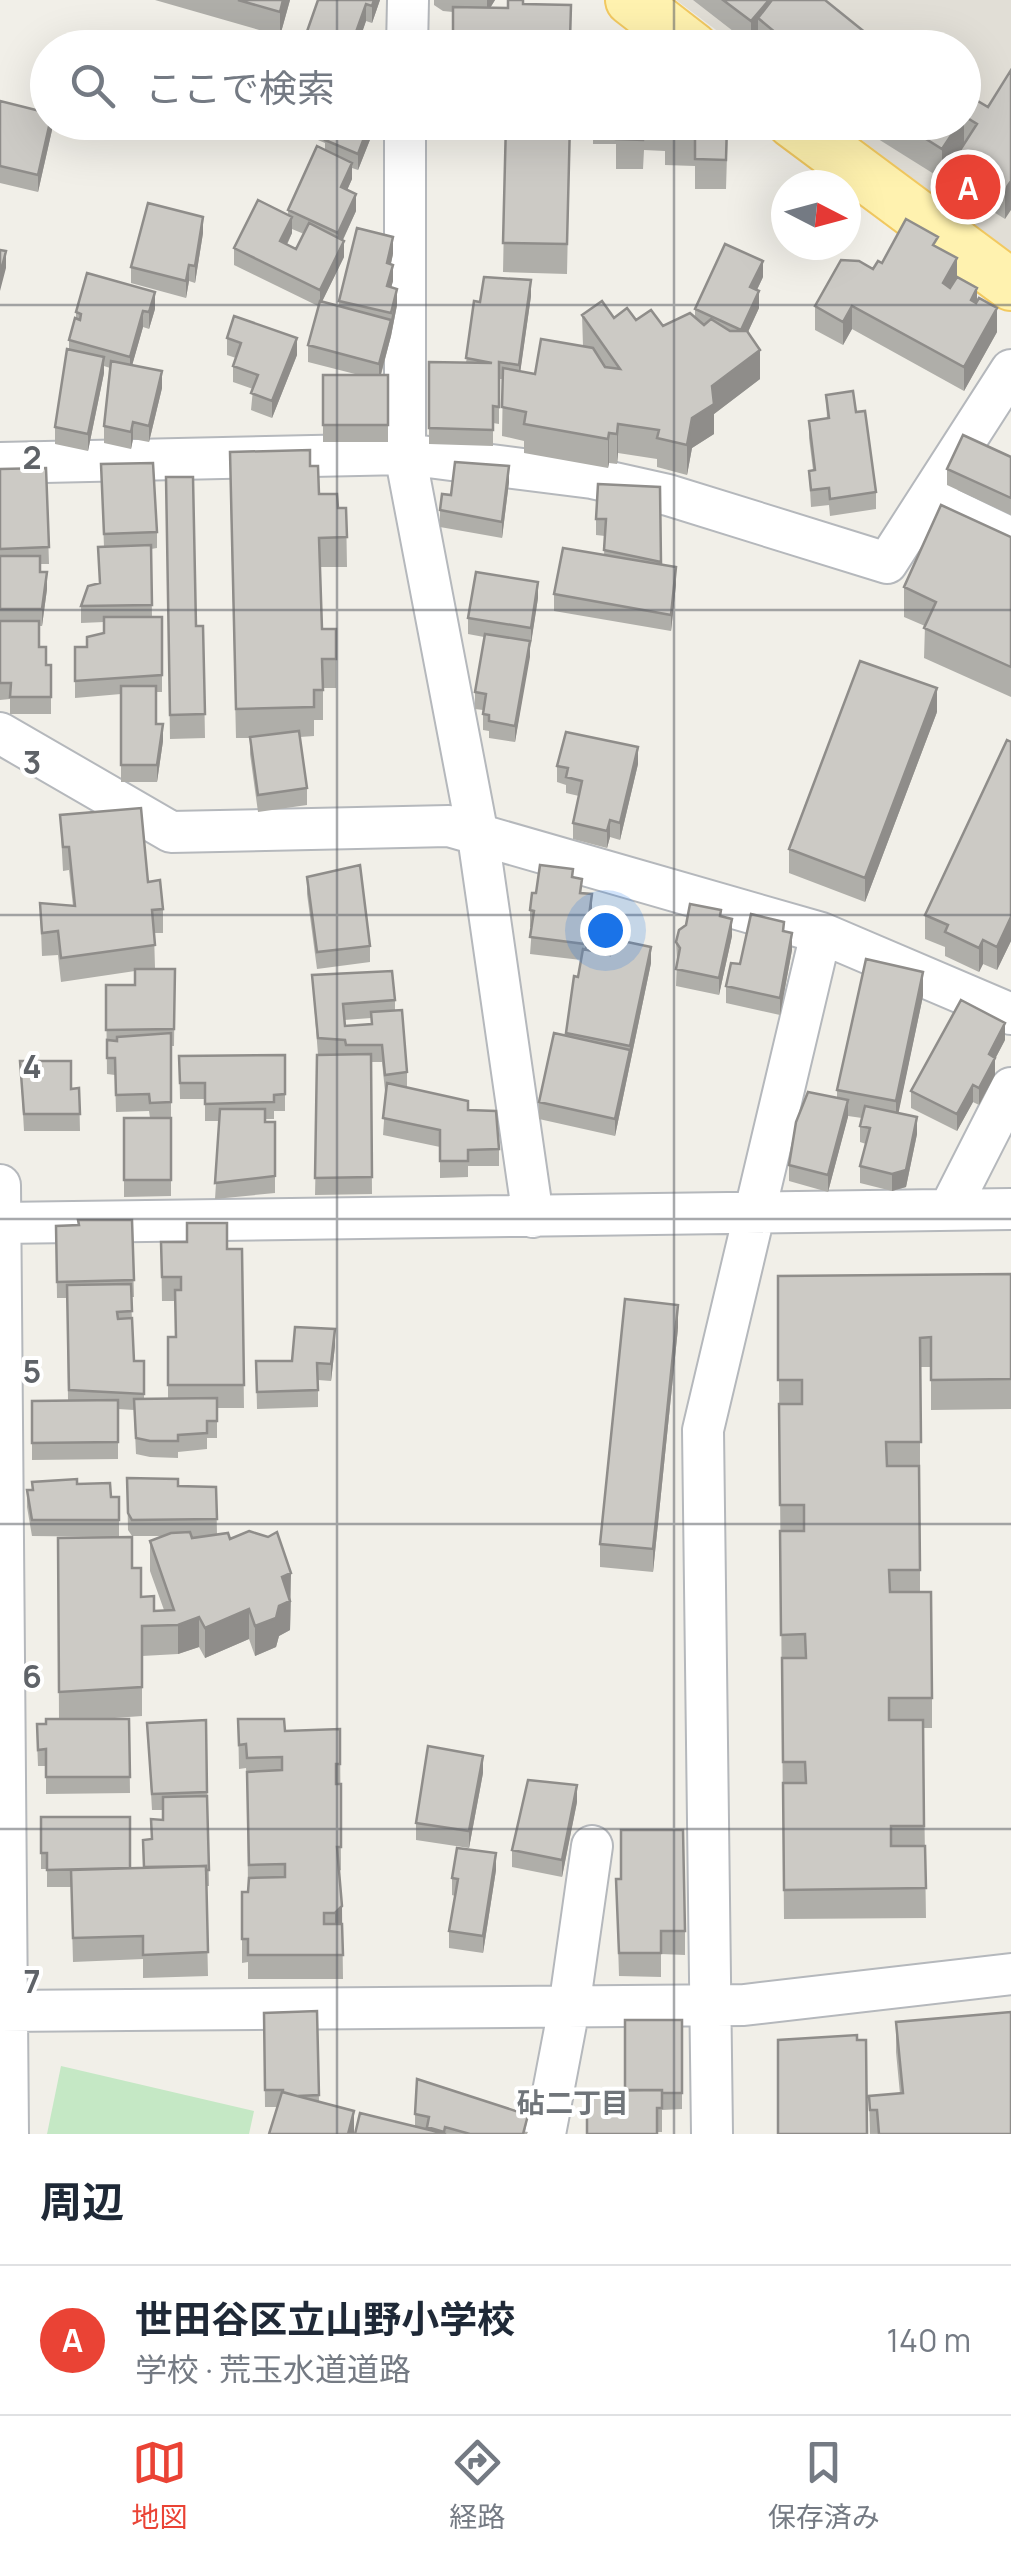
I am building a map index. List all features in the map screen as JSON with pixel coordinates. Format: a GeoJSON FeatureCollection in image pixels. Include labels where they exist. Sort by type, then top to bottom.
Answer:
{"type":"FeatureCollection","features":[{"type":"Feature","properties":{"kind":"main road"},"geometry":{"type":"LineString","coordinates":[[631,0],[669,30]]}},
{"type":"Feature","properties":{"kind":"main road"},"geometry":{"type":"LineString","coordinates":[[816,140],[1011,285]]}},
{"type":"Feature","properties":{"kind":"street"},"geometry":{"type":"LineString","coordinates":[[407,30],[408,0]]}},
{"type":"Feature","properties":{"kind":"street"},"geometry":{"type":"LineString","coordinates":[[405,140],[405,454],[478,836],[533,1217]]}},
{"type":"Feature","properties":{"kind":"street"},"geometry":{"type":"LineString","coordinates":[[0,463],[405,454],[592,478],[668,495],[887,562],[1011,370]]}},
{"type":"Feature","properties":{"kind":"street"},"geometry":{"type":"LineString","coordinates":[[930,499],[1011,538]]}},
{"type":"Feature","properties":{"kind":"street"},"geometry":{"type":"LineString","coordinates":[[1,736],[171,832],[449,826],[821,933],[1011,1014]]}},
{"type":"Feature","properties":{"kind":"street"},"geometry":{"type":"LineString","coordinates":[[712,2134],[703,1430],[821,933]]}},
{"type":"Feature","properties":{"kind":"street"},"geometry":{"type":"LineString","coordinates":[[950,1208],[1011,1088]]}},
{"type":"Feature","properties":{"kind":"street"},"geometry":{"type":"LineString","coordinates":[[0,1184],[8,2134]]}},
{"type":"Feature","properties":{"kind":"street"},"geometry":{"type":"LineString","coordinates":[[0,1222],[1011,1210]]}},
{"type":"Feature","properties":{"kind":"street"},"geometry":{"type":"LineString","coordinates":[[545,2134],[570,2008],[592,1846]]}},
{"type":"Feature","properties":{"kind":"street"},"geometry":{"type":"LineString","coordinates":[[4,2011],[713,2005],[1011,1974]]}},
{"type":"Feature","properties":{"kind":"shaded area"},"geometry":{"type":"Polygon","coordinates":[[[676,0],[1011,0],[1011,252],[862,140],[981,140],[981,30],[716,30],[676,0]]]}},
{"type":"Feature","properties":{"kind":"green space"},"geometry":{"type":"Polygon","coordinates":[[[61,2066],[254,2111],[249,2134],[47,2134],[61,2066]]]}},
{"type":"Feature","properties":{"kind":"building"},"geometry":{"type":"Polygon","coordinates":[[[238,0],[283,0],[280,12],[238,0]]]}},
{"type":"Feature","properties":{"kind":"building"},"geometry":{"type":"Polygon","coordinates":[[[318,0],[374,0],[372,6],[366,4],[357,30],[308,30],[318,0]]]}},
{"type":"Feature","properties":{"kind":"building"},"geometry":{"type":"Polygon","coordinates":[[[508,0],[571,5],[570,30],[453,30],[453,7],[508,8],[508,0]]]}},
{"type":"Feature","properties":{"kind":"building"},"geometry":{"type":"Polygon","coordinates":[[[723,0],[769,0],[751,21],[723,0]]]}},
{"type":"Feature","properties":{"kind":"building"},"geometry":{"type":"Polygon","coordinates":[[[772,0],[825,0],[862,30],[772,30],[758,18],[772,0]]]}},
{"type":"Feature","properties":{"kind":"building"},"geometry":{"type":"Polygon","coordinates":[[[1011,70],[1011,181],[1005,190],[955,158],[967,140],[981,140],[981,103],[988,107],[1011,70]]]}},
{"type":"Feature","properties":{"kind":"building"},"geometry":{"type":"Polygon","coordinates":[[[0,101],[30,108],[30,140],[46,140],[38,175],[0,166],[0,101]]]}},
{"type":"Feature","properties":{"kind":"building"},"geometry":{"type":"Polygon","coordinates":[[[325,140],[363,140],[358,154],[325,140]]]}},
{"type":"Feature","properties":{"kind":"building"},"geometry":{"type":"Polygon","coordinates":[[[506,140],[570,140],[567,244],[503,243],[506,140]]]}},
{"type":"Feature","properties":{"kind":"building"},"geometry":{"type":"Polygon","coordinates":[[[695,140],[727,140],[726,160],[695,159],[695,140]]]}},
{"type":"Feature","properties":{"kind":"building"},"geometry":{"type":"Polygon","coordinates":[[[928,140],[948,140],[942,149],[928,140]]]}},
{"type":"Feature","properties":{"kind":"building"},"geometry":{"type":"Polygon","coordinates":[[[317,146],[352,163],[341,187],[356,194],[338,233],[288,210],[317,146]]]}},
{"type":"Feature","properties":{"kind":"building"},"geometry":{"type":"Polygon","coordinates":[[[258,200],[292,217],[280,241],[296,249],[309,223],[344,241],[320,290],[234,248],[258,200]]]}},
{"type":"Feature","properties":{"kind":"building"},"geometry":{"type":"Polygon","coordinates":[[[148,203],[203,217],[195,266],[189,265],[186,281],[131,267],[148,203]]]}},
{"type":"Feature","properties":{"kind":"building"},"geometry":{"type":"Polygon","coordinates":[[[906,219],[938,237],[933,245],[957,258],[943,283],[950,288],[957,277],[977,288],[971,300],[976,303],[979,298],[997,308],[964,367],[852,306],[843,322],[815,306],[841,260],[859,261],[873,269],[878,261],[882,263],[906,219]]]}},
{"type":"Feature","properties":{"kind":"building"},"geometry":{"type":"Polygon","coordinates":[[[357,228],[393,237],[387,263],[393,265],[387,286],[397,289],[391,313],[339,301],[357,228]]]}},
{"type":"Feature","properties":{"kind":"building"},"geometry":{"type":"Polygon","coordinates":[[[725,244],[763,261],[750,287],[759,291],[741,330],[695,309],[725,244]]]}},
{"type":"Feature","properties":{"kind":"building"},"geometry":{"type":"Polygon","coordinates":[[[0,250],[6,251],[0,275],[0,250]]]}},
{"type":"Feature","properties":{"kind":"building"},"geometry":{"type":"Polygon","coordinates":[[[87,273],[155,292],[149,312],[143,311],[130,357],[69,340],[75,318],[80,320],[81,314],[76,312],[87,273]]]}},
{"type":"Feature","properties":{"kind":"building"},"geometry":{"type":"Polygon","coordinates":[[[484,277],[531,280],[519,365],[499,362],[499,407],[493,406],[493,430],[429,428],[429,362],[492,363],[466,358],[474,301],[480,302],[484,277]]]}},
{"type":"Feature","properties":{"kind":"building"},"geometry":{"type":"Polygon","coordinates":[[[320,301],[391,320],[379,364],[308,345],[320,301]]]}},
{"type":"Feature","properties":{"kind":"building"},"geometry":{"type":"Polygon","coordinates":[[[602,301],[614,318],[627,308],[636,320],[651,310],[663,326],[690,313],[704,325],[711,319],[730,331],[747,331],[760,350],[712,386],[714,404],[692,418],[687,445],[657,438],[659,430],[618,424],[617,434],[609,433],[608,439],[524,424],[526,412],[502,407],[503,368],[535,374],[541,339],[593,348],[605,367],[620,369],[582,315],[602,301]]]}},
{"type":"Feature","properties":{"kind":"building"},"geometry":{"type":"Polygon","coordinates":[[[234,316],[297,338],[272,401],[251,393],[258,375],[233,366],[241,343],[227,338],[234,316]]]}},
{"type":"Feature","properties":{"kind":"building"},"geometry":{"type":"Polygon","coordinates":[[[67,349],[104,357],[88,434],[55,427],[67,349]]]}},
{"type":"Feature","properties":{"kind":"building"},"geometry":{"type":"Polygon","coordinates":[[[111,361],[162,371],[149,426],[133,422],[131,432],[104,426],[111,361]]]}},
{"type":"Feature","properties":{"kind":"building"},"geometry":{"type":"Polygon","coordinates":[[[323,375],[388,375],[388,425],[323,425],[323,375]]]}},
{"type":"Feature","properties":{"kind":"building"},"geometry":{"type":"Polygon","coordinates":[[[853,391],[856,412],[865,411],[876,492],[830,499],[829,488],[811,490],[809,471],[815,470],[809,421],[829,418],[826,395],[853,391]]]}},
{"type":"Feature","properties":{"kind":"building"},"geometry":{"type":"Polygon","coordinates":[[[963,435],[1011,457],[1011,498],[947,469],[963,435]]]}},
{"type":"Feature","properties":{"kind":"building"},"geometry":{"type":"Polygon","coordinates":[[[310,450],[310,466],[318,466],[319,494],[337,494],[338,508],[346,508],[347,537],[319,538],[322,629],[336,629],[336,659],[322,659],[323,690],[314,690],[314,707],[236,709],[230,452],[310,450]]]}},
{"type":"Feature","properties":{"kind":"building"},"geometry":{"type":"Polygon","coordinates":[[[455,462],[509,466],[502,522],[440,510],[442,494],[451,495],[455,462]]]}},
{"type":"Feature","properties":{"kind":"building"},"geometry":{"type":"Polygon","coordinates":[[[153,463],[157,532],[104,534],[101,464],[153,463]]]}},
{"type":"Feature","properties":{"kind":"building"},"geometry":{"type":"Polygon","coordinates":[[[46,468],[49,547],[0,549],[0,469],[46,468]]]}},
{"type":"Feature","properties":{"kind":"building"},"geometry":{"type":"Polygon","coordinates":[[[166,477],[193,477],[196,626],[203,626],[205,714],[170,715],[166,477]]]}},
{"type":"Feature","properties":{"kind":"building"},"geometry":{"type":"Polygon","coordinates":[[[598,484],[660,487],[661,562],[604,550],[606,519],[596,519],[598,484]]]}},
{"type":"Feature","properties":{"kind":"building"},"geometry":{"type":"Polygon","coordinates":[[[941,505],[1011,537],[1011,667],[924,628],[936,602],[904,587],[941,505]]]}},
{"type":"Feature","properties":{"kind":"building"},"geometry":{"type":"Polygon","coordinates":[[[151,545],[152,605],[81,606],[88,586],[100,583],[98,547],[151,545]]]}},
{"type":"Feature","properties":{"kind":"building"},"geometry":{"type":"Polygon","coordinates":[[[563,548],[676,567],[671,615],[554,594],[563,548]]]}},
{"type":"Feature","properties":{"kind":"building"},"geometry":{"type":"Polygon","coordinates":[[[0,556],[40,556],[40,572],[47,572],[42,609],[0,609],[0,556]]]}},
{"type":"Feature","properties":{"kind":"building"},"geometry":{"type":"Polygon","coordinates":[[[476,572],[538,582],[531,628],[468,618],[476,572]]]}},
{"type":"Feature","properties":{"kind":"building"},"geometry":{"type":"Polygon","coordinates":[[[104,617],[162,617],[162,675],[75,681],[75,647],[87,647],[87,637],[104,633],[104,617]]]}},
{"type":"Feature","properties":{"kind":"building"},"geometry":{"type":"Polygon","coordinates":[[[0,621],[39,621],[39,647],[46,647],[46,665],[51,665],[51,697],[10,697],[11,683],[0,683],[0,621]]]}},
{"type":"Feature","properties":{"kind":"building"},"geometry":{"type":"Polygon","coordinates":[[[485,634],[530,641],[515,726],[489,721],[489,715],[483,714],[486,694],[475,692],[485,634]]]}},
{"type":"Feature","properties":{"kind":"building"},"geometry":{"type":"Polygon","coordinates":[[[860,661],[937,688],[865,878],[789,849],[860,661]]]}},
{"type":"Feature","properties":{"kind":"building"},"geometry":{"type":"Polygon","coordinates":[[[121,686],[156,686],[156,724],[163,724],[157,765],[121,765],[121,686]]]}},
{"type":"Feature","properties":{"kind":"building"},"geometry":{"type":"Polygon","coordinates":[[[299,731],[307,788],[258,795],[250,737],[299,731]]]}},
{"type":"Feature","properties":{"kind":"building"},"geometry":{"type":"Polygon","coordinates":[[[566,732],[638,747],[620,823],[610,820],[607,831],[573,823],[582,781],[566,777],[568,768],[557,766],[566,732]]]}},
{"type":"Feature","properties":{"kind":"building"},"geometry":{"type":"Polygon","coordinates":[[[1007,740],[1011,742],[1011,917],[997,947],[983,940],[979,948],[945,932],[948,925],[925,915],[1007,740]]]}},
{"type":"Feature","properties":{"kind":"building"},"geometry":{"type":"Polygon","coordinates":[[[141,808],[148,882],[160,880],[163,909],[152,910],[155,945],[61,958],[58,931],[42,933],[40,903],[75,906],[69,847],[63,847],[60,815],[141,808]]]}},
{"type":"Feature","properties":{"kind":"building"},"geometry":{"type":"Polygon","coordinates":[[[360,865],[370,946],[317,952],[307,877],[360,865]]]}},
{"type":"Feature","properties":{"kind":"building"},"geometry":{"type":"Polygon","coordinates":[[[540,865],[573,869],[572,877],[582,879],[580,893],[592,894],[585,944],[530,937],[532,893],[536,893],[540,865]]]}},
{"type":"Feature","properties":{"kind":"building"},"geometry":{"type":"Polygon","coordinates":[[[690,904],[721,910],[720,916],[732,919],[719,978],[676,969],[680,948],[676,942],[679,930],[686,925],[690,904]]]}},
{"type":"Feature","properties":{"kind":"building"},"geometry":{"type":"Polygon","coordinates":[[[751,914],[784,922],[783,931],[792,933],[780,998],[726,986],[731,963],[740,964],[751,914]]]}},
{"type":"Feature","properties":{"kind":"building"},"geometry":{"type":"Polygon","coordinates":[[[613,939],[651,947],[630,1046],[566,1033],[574,976],[578,977],[583,949],[610,955],[613,939]]]}},
{"type":"Feature","properties":{"kind":"building"},"geometry":{"type":"Polygon","coordinates":[[[866,959],[923,972],[896,1101],[837,1090],[866,959]]]}},
{"type":"Feature","properties":{"kind":"building"},"geometry":{"type":"Polygon","coordinates":[[[135,969],[175,969],[174,1029],[106,1030],[106,985],[135,985],[135,969]]]}},
{"type":"Feature","properties":{"kind":"building"},"geometry":{"type":"Polygon","coordinates":[[[392,971],[395,1000],[343,1004],[345,1026],[372,1024],[371,1012],[402,1010],[407,1072],[385,1075],[382,1045],[346,1045],[345,1040],[318,1038],[312,975],[392,971]]]}},
{"type":"Feature","properties":{"kind":"building"},"geometry":{"type":"Polygon","coordinates":[[[961,1000],[1005,1023],[989,1054],[995,1058],[979,1088],[973,1085],[957,1114],[911,1091],[961,1000]]]}},
{"type":"Feature","properties":{"kind":"building"},"geometry":{"type":"Polygon","coordinates":[[[171,1033],[171,1102],[150,1103],[149,1094],[116,1095],[115,1058],[107,1058],[107,1040],[171,1033]]]}},
{"type":"Feature","properties":{"kind":"building"},"geometry":{"type":"Polygon","coordinates":[[[554,1033],[630,1050],[615,1119],[539,1102],[554,1033]]]}},
{"type":"Feature","properties":{"kind":"building"},"geometry":{"type":"Polygon","coordinates":[[[371,1054],[372,1177],[315,1178],[317,1055],[371,1054]]]}},
{"type":"Feature","properties":{"kind":"building"},"geometry":{"type":"Polygon","coordinates":[[[285,1055],[285,1094],[274,1095],[274,1102],[205,1104],[205,1083],[180,1083],[179,1056],[285,1055]]]}},
{"type":"Feature","properties":{"kind":"building"},"geometry":{"type":"Polygon","coordinates":[[[20,1061],[71,1061],[71,1089],[79,1088],[80,1114],[24,1114],[20,1061]]]}},
{"type":"Feature","properties":{"kind":"building"},"geometry":{"type":"Polygon","coordinates":[[[387,1083],[468,1101],[468,1110],[496,1111],[499,1149],[468,1150],[468,1161],[440,1161],[440,1130],[383,1118],[387,1083]]]}},
{"type":"Feature","properties":{"kind":"building"},"geometry":{"type":"Polygon","coordinates":[[[808,1092],[848,1100],[828,1175],[789,1165],[796,1122],[808,1092]]]}},
{"type":"Feature","properties":{"kind":"building"},"geometry":{"type":"Polygon","coordinates":[[[865,1106],[917,1117],[906,1170],[892,1174],[860,1166],[870,1128],[860,1126],[865,1106]]]}},
{"type":"Feature","properties":{"kind":"building"},"geometry":{"type":"Polygon","coordinates":[[[220,1109],[265,1109],[265,1122],[275,1122],[275,1176],[215,1183],[220,1109]]]}},
{"type":"Feature","properties":{"kind":"building"},"geometry":{"type":"Polygon","coordinates":[[[124,1118],[171,1118],[171,1180],[124,1180],[124,1118]]]}},
{"type":"Feature","properties":{"kind":"building"},"geometry":{"type":"Polygon","coordinates":[[[78,1220],[132,1220],[134,1280],[57,1282],[56,1226],[79,1225],[78,1220]]]}},
{"type":"Feature","properties":{"kind":"building"},"geometry":{"type":"Polygon","coordinates":[[[187,1223],[227,1223],[227,1249],[242,1249],[244,1385],[168,1385],[168,1337],[176,1337],[175,1290],[181,1290],[181,1277],[162,1277],[161,1242],[187,1242],[187,1223]]]}},
{"type":"Feature","properties":{"kind":"building"},"geometry":{"type":"Polygon","coordinates":[[[1011,1274],[1011,1379],[931,1380],[931,1337],[920,1338],[921,1442],[886,1442],[887,1466],[919,1466],[920,1570],[889,1570],[890,1592],[931,1592],[932,1698],[889,1698],[889,1720],[923,1720],[924,1826],[891,1826],[891,1846],[925,1846],[926,1888],[784,1890],[783,1783],[806,1783],[805,1762],[783,1762],[782,1658],[806,1658],[805,1634],[781,1635],[780,1531],[804,1531],[804,1505],[780,1505],[779,1404],[802,1404],[802,1380],[778,1380],[778,1276],[1011,1274]]]}},
{"type":"Feature","properties":{"kind":"building"},"geometry":{"type":"Polygon","coordinates":[[[131,1284],[132,1311],[117,1312],[118,1319],[132,1318],[134,1361],[144,1361],[144,1394],[69,1390],[67,1285],[131,1284]]]}},
{"type":"Feature","properties":{"kind":"building"},"geometry":{"type":"Polygon","coordinates":[[[625,1299],[678,1305],[653,1549],[600,1544],[625,1299]]]}},
{"type":"Feature","properties":{"kind":"building"},"geometry":{"type":"Polygon","coordinates":[[[295,1327],[335,1329],[331,1364],[317,1363],[318,1390],[257,1392],[256,1361],[292,1361],[295,1327]]]}},
{"type":"Feature","properties":{"kind":"building"},"geometry":{"type":"Polygon","coordinates":[[[217,1398],[217,1421],[207,1421],[207,1433],[178,1435],[178,1441],[136,1438],[134,1399],[217,1398]]]}},
{"type":"Feature","properties":{"kind":"building"},"geometry":{"type":"Polygon","coordinates":[[[118,1400],[118,1442],[32,1443],[32,1401],[118,1400]]]}},
{"type":"Feature","properties":{"kind":"building"},"geometry":{"type":"Polygon","coordinates":[[[127,1478],[178,1479],[178,1486],[216,1487],[217,1519],[132,1520],[128,1513],[127,1478]]]}},
{"type":"Feature","properties":{"kind":"building"},"geometry":{"type":"Polygon","coordinates":[[[77,1479],[77,1484],[110,1483],[111,1497],[119,1497],[119,1520],[32,1520],[27,1490],[33,1490],[32,1482],[77,1479]]]}},
{"type":"Feature","properties":{"kind":"building"},"geometry":{"type":"Polygon","coordinates":[[[249,1531],[268,1537],[277,1532],[291,1573],[282,1577],[290,1601],[279,1606],[276,1618],[255,1626],[249,1609],[205,1628],[199,1617],[178,1625],[142,1626],[142,1687],[59,1692],[58,1538],[132,1537],[132,1568],[141,1568],[141,1597],[154,1596],[154,1611],[174,1610],[150,1541],[171,1533],[190,1532],[192,1538],[228,1533],[230,1539],[249,1531]]]}},
{"type":"Feature","properties":{"kind":"building"},"geometry":{"type":"Polygon","coordinates":[[[46,1719],[129,1719],[130,1777],[46,1777],[46,1749],[38,1750],[37,1724],[46,1724],[46,1719]]]}},
{"type":"Feature","properties":{"kind":"building"},"geometry":{"type":"Polygon","coordinates":[[[238,1719],[284,1719],[285,1731],[340,1729],[336,1784],[341,1784],[341,1847],[337,1847],[342,1906],[335,1913],[324,1913],[324,1924],[342,1924],[343,1955],[248,1955],[248,1939],[242,1939],[242,1892],[248,1892],[249,1878],[285,1877],[285,1864],[249,1865],[247,1772],[282,1770],[282,1757],[247,1758],[246,1744],[239,1745],[238,1719]]]}},
{"type":"Feature","properties":{"kind":"building"},"geometry":{"type":"Polygon","coordinates":[[[206,1720],[207,1792],[152,1794],[147,1723],[206,1720]]]}},
{"type":"Feature","properties":{"kind":"building"},"geometry":{"type":"Polygon","coordinates":[[[428,1746],[483,1756],[469,1831],[416,1823],[428,1746]]]}},
{"type":"Feature","properties":{"kind":"building"},"geometry":{"type":"Polygon","coordinates":[[[528,1780],[577,1785],[562,1860],[512,1850],[528,1780]]]}},
{"type":"Feature","properties":{"kind":"building"},"geometry":{"type":"Polygon","coordinates":[[[207,1796],[209,1870],[206,1866],[144,1867],[143,1840],[152,1839],[151,1819],[163,1820],[163,1797],[207,1796]]]}},
{"type":"Feature","properties":{"kind":"building"},"geometry":{"type":"Polygon","coordinates":[[[41,1817],[130,1817],[130,1868],[47,1870],[47,1853],[41,1853],[41,1817]]]}},
{"type":"Feature","properties":{"kind":"building"},"geometry":{"type":"Polygon","coordinates":[[[621,1830],[683,1830],[685,1931],[661,1931],[661,1953],[619,1953],[616,1879],[621,1879],[621,1830]]]}},
{"type":"Feature","properties":{"kind":"building"},"geometry":{"type":"Polygon","coordinates":[[[457,1848],[496,1853],[483,1936],[449,1931],[458,1879],[452,1878],[457,1848]]]}},
{"type":"Feature","properties":{"kind":"building"},"geometry":{"type":"Polygon","coordinates":[[[206,1866],[208,1952],[143,1955],[143,1936],[73,1938],[71,1870],[206,1866]]]}},
{"type":"Feature","properties":{"kind":"building"},"geometry":{"type":"Polygon","coordinates":[[[317,2011],[319,2095],[297,2096],[283,2090],[265,2090],[264,2013],[317,2011]]]}},
{"type":"Feature","properties":{"kind":"building"},"geometry":{"type":"Polygon","coordinates":[[[1011,2012],[1011,2134],[879,2134],[877,2110],[870,2110],[869,2096],[903,2093],[896,2022],[1011,2012]]]}},
{"type":"Feature","properties":{"kind":"building"},"geometry":{"type":"Polygon","coordinates":[[[625,2020],[682,2020],[682,2093],[625,2090],[625,2020]]]}},
{"type":"Feature","properties":{"kind":"building"},"geometry":{"type":"Polygon","coordinates":[[[857,2035],[857,2040],[866,2040],[867,2134],[778,2134],[778,2040],[857,2035]]]}},
{"type":"Feature","properties":{"kind":"building"},"geometry":{"type":"Polygon","coordinates":[[[417,2079],[528,2115],[523,2134],[470,2134],[427,2127],[429,2117],[415,2114],[417,2079]]]}},
{"type":"Feature","properties":{"kind":"building"},"geometry":{"type":"Polygon","coordinates":[[[662,2090],[657,2134],[587,2134],[587,2091],[662,2090]]]}},
{"type":"Feature","properties":{"kind":"building"},"geometry":{"type":"Polygon","coordinates":[[[282,2092],[354,2111],[348,2134],[269,2134],[282,2092]]]}},
{"type":"Feature","properties":{"kind":"building"},"geometry":{"type":"Polygon","coordinates":[[[360,2113],[446,2134],[355,2134],[360,2113]]]}},
{"type":"Feature","properties":{"kind":"place","name":"世田谷区立山野小学校"},"geometry":{"type":"Point","coordinates":[968,187]}},
{"type":"Feature","properties":{"kind":"district","name":"砧二丁目"},"geometry":{"type":"Point","coordinates":[573,2102]}}]}
